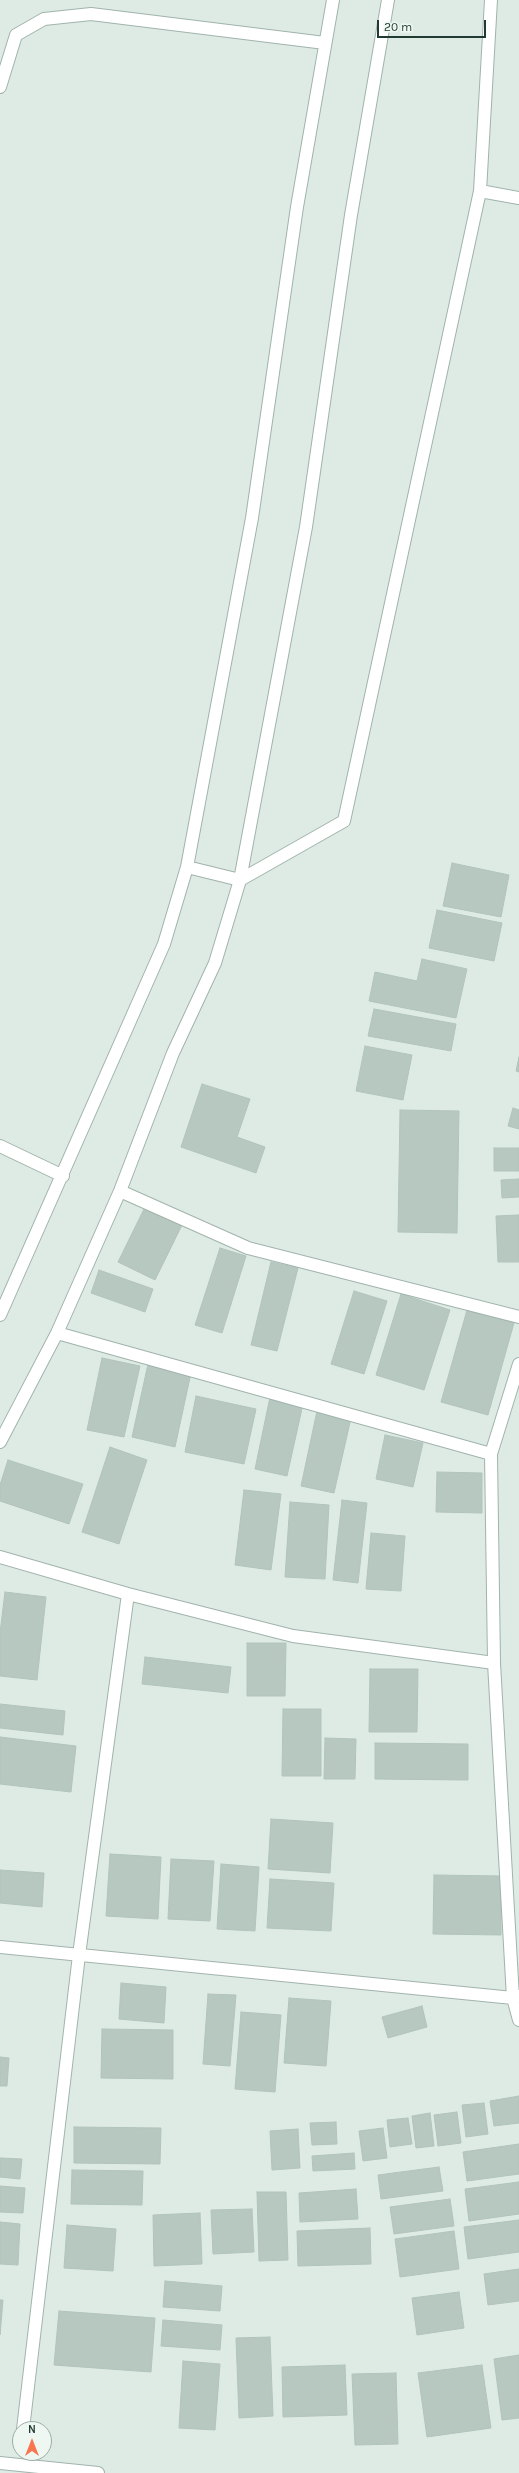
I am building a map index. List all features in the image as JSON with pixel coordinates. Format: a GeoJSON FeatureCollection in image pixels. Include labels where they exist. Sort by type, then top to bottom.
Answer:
{"type":"FeatureCollection","features":[{"type":"Feature","properties":{"kind":"street"},"geometry":{"type":"LineString","coordinates":[[0,1315],[63,1176],[124,1031],[164,944],[187,867],[252,518],[297,207],[333,0]]}},
{"type":"Feature","properties":{"kind":"street"},"geometry":{"type":"LineString","coordinates":[[0,1442],[57,1333],[120,1191],[173,1053],[215,964],[240,880],[306,527],[351,215],[388,0]]}},
{"type":"Feature","properties":{"kind":"street"},"geometry":{"type":"LineString","coordinates":[[187,867],[240,880],[344,820],[480,191],[490,0]]}},
{"type":"Feature","properties":{"kind":"street"},"geometry":{"type":"LineString","coordinates":[[0,87],[16,35],[44,19],[91,14],[325,43]]}},
{"type":"Feature","properties":{"kind":"street"},"geometry":{"type":"LineString","coordinates":[[480,191],[519,198]]}},
{"type":"Feature","properties":{"kind":"street"},"geometry":{"type":"LineString","coordinates":[[0,1146],[63,1176]]}},
{"type":"Feature","properties":{"kind":"street"},"geometry":{"type":"LineString","coordinates":[[120,1191],[248,1248],[519,1317]]}},
{"type":"Feature","properties":{"kind":"street"},"geometry":{"type":"LineString","coordinates":[[57,1333],[491,1454]]}},
{"type":"Feature","properties":{"kind":"street"},"geometry":{"type":"LineString","coordinates":[[519,1364],[491,1454],[494,1663],[516,1997],[519,2020]]}},
{"type":"Feature","properties":{"kind":"street"},"geometry":{"type":"LineString","coordinates":[[0,1558],[128,1594],[293,1636],[494,1663]]}},
{"type":"Feature","properties":{"kind":"street"},"geometry":{"type":"LineString","coordinates":[[24,2421],[79,1955],[128,1594]]}},
{"type":"Feature","properties":{"kind":"street"},"geometry":{"type":"LineString","coordinates":[[0,1947],[516,1997]]}},
{"type":"Feature","properties":{"kind":"street"},"geometry":{"type":"LineString","coordinates":[[0,2462],[12,2460]]}},
{"type":"Feature","properties":{"kind":"street"},"geometry":{"type":"LineString","coordinates":[[30,2461],[98,2473]]}},
{"type":"Feature","properties":{"kind":"building"},"geometry":{"type":"Polygon","coordinates":[[[452,863],[509,875],[501,917],[443,906],[452,863]]]}},
{"type":"Feature","properties":{"kind":"building"},"geometry":{"type":"Polygon","coordinates":[[[437,910],[502,923],[494,961],[429,948],[437,910]]]}},
{"type":"Feature","properties":{"kind":"building"},"geometry":{"type":"Polygon","coordinates":[[[422,959],[467,969],[456,1018],[369,1001],[375,972],[417,981],[422,959]]]}},
{"type":"Feature","properties":{"kind":"building"},"geometry":{"type":"Polygon","coordinates":[[[374,1009],[456,1024],[451,1051],[368,1036],[374,1009]]]}},
{"type":"Feature","properties":{"kind":"building"},"geometry":{"type":"Polygon","coordinates":[[[365,1046],[412,1055],[403,1100],[356,1091],[365,1046]]]}},
{"type":"Feature","properties":{"kind":"building"},"geometry":{"type":"Polygon","coordinates":[[[519,1057],[519,1072],[516,1071],[519,1057]]]}},
{"type":"Feature","properties":{"kind":"building"},"geometry":{"type":"Polygon","coordinates":[[[202,1084],[250,1099],[237,1137],[265,1147],[256,1173],[181,1147],[202,1084]]]}},
{"type":"Feature","properties":{"kind":"building"},"geometry":{"type":"Polygon","coordinates":[[[513,1108],[519,1110],[519,1129],[508,1126],[513,1108]]]}},
{"type":"Feature","properties":{"kind":"building"},"geometry":{"type":"Polygon","coordinates":[[[400,1110],[459,1111],[457,1233],[398,1232],[400,1110]]]}},
{"type":"Feature","properties":{"kind":"building"},"geometry":{"type":"Polygon","coordinates":[[[494,1148],[519,1148],[519,1171],[494,1171],[494,1148]]]}},
{"type":"Feature","properties":{"kind":"building"},"geometry":{"type":"Polygon","coordinates":[[[519,1179],[519,1197],[502,1198],[501,1180],[519,1179]]]}},
{"type":"Feature","properties":{"kind":"building"},"geometry":{"type":"Polygon","coordinates":[[[145,1207],[182,1225],[155,1280],[118,1262],[145,1207]]]}},
{"type":"Feature","properties":{"kind":"building"},"geometry":{"type":"Polygon","coordinates":[[[519,1215],[519,1262],[498,1262],[496,1216],[519,1215]]]}},
{"type":"Feature","properties":{"kind":"building"},"geometry":{"type":"Polygon","coordinates":[[[220,1248],[246,1256],[222,1333],[195,1325],[220,1248]]]}},
{"type":"Feature","properties":{"kind":"building"},"geometry":{"type":"Polygon","coordinates":[[[271,1262],[298,1268],[277,1351],[251,1345],[271,1262]]]}},
{"type":"Feature","properties":{"kind":"building"},"geometry":{"type":"Polygon","coordinates":[[[99,1270],[153,1289],[145,1312],[91,1293],[99,1270]]]}},
{"type":"Feature","properties":{"kind":"building"},"geometry":{"type":"Polygon","coordinates":[[[354,1291],[387,1301],[364,1374],[331,1364],[354,1291]]]}},
{"type":"Feature","properties":{"kind":"building"},"geometry":{"type":"Polygon","coordinates":[[[401,1294],[450,1310],[424,1390],[376,1375],[401,1294]]]}},
{"type":"Feature","properties":{"kind":"building"},"geometry":{"type":"Polygon","coordinates":[[[467,1310],[514,1323],[488,1415],[441,1402],[467,1310]]]}},
{"type":"Feature","properties":{"kind":"building"},"geometry":{"type":"Polygon","coordinates":[[[102,1358],[140,1366],[124,1437],[87,1430],[102,1358]]]}},
{"type":"Feature","properties":{"kind":"building"},"geometry":{"type":"Polygon","coordinates":[[[148,1364],[191,1373],[175,1447],[132,1437],[148,1364]]]}},
{"type":"Feature","properties":{"kind":"building"},"geometry":{"type":"Polygon","coordinates":[[[196,1396],[256,1409],[244,1464],[185,1452],[196,1396]]]}},
{"type":"Feature","properties":{"kind":"building"},"geometry":{"type":"Polygon","coordinates":[[[270,1397],[303,1404],[287,1476],[255,1469],[270,1397]]]}},
{"type":"Feature","properties":{"kind":"building"},"geometry":{"type":"Polygon","coordinates":[[[317,1411],[351,1418],[334,1493],[301,1486],[317,1411]]]}},
{"type":"Feature","properties":{"kind":"building"},"geometry":{"type":"Polygon","coordinates":[[[385,1435],[423,1443],[413,1487],[376,1479],[385,1435]]]}},
{"type":"Feature","properties":{"kind":"building"},"geometry":{"type":"Polygon","coordinates":[[[110,1447],[147,1460],[119,1544],[82,1532],[110,1447]]]}},
{"type":"Feature","properties":{"kind":"building"},"geometry":{"type":"Polygon","coordinates":[[[8,1460],[83,1484],[69,1524],[0,1501],[0,1485],[8,1460]]]}},
{"type":"Feature","properties":{"kind":"building"},"geometry":{"type":"Polygon","coordinates":[[[437,1472],[482,1473],[482,1513],[436,1512],[437,1472]]]}},
{"type":"Feature","properties":{"kind":"building"},"geometry":{"type":"Polygon","coordinates":[[[244,1490],[281,1494],[271,1570],[235,1565],[244,1490]]]}},
{"type":"Feature","properties":{"kind":"building"},"geometry":{"type":"Polygon","coordinates":[[[342,1500],[367,1503],[358,1583],[333,1580],[342,1500]]]}},
{"type":"Feature","properties":{"kind":"building"},"geometry":{"type":"Polygon","coordinates":[[[290,1502],[329,1505],[325,1579],[285,1577],[290,1502]]]}},
{"type":"Feature","properties":{"kind":"building"},"geometry":{"type":"Polygon","coordinates":[[[371,1533],[405,1536],[401,1591],[366,1589],[371,1533]]]}},
{"type":"Feature","properties":{"kind":"building"},"geometry":{"type":"Polygon","coordinates":[[[5,1592],[46,1597],[37,1680],[0,1676],[0,1633],[5,1592]]]}},
{"type":"Feature","properties":{"kind":"building"},"geometry":{"type":"Polygon","coordinates":[[[247,1643],[286,1643],[285,1696],[247,1696],[247,1643]]]}},
{"type":"Feature","properties":{"kind":"building"},"geometry":{"type":"Polygon","coordinates":[[[145,1657],[231,1667],[228,1693],[142,1684],[145,1657]]]}},
{"type":"Feature","properties":{"kind":"building"},"geometry":{"type":"Polygon","coordinates":[[[370,1669],[418,1669],[417,1732],[369,1732],[370,1669]]]}},
{"type":"Feature","properties":{"kind":"building"},"geometry":{"type":"Polygon","coordinates":[[[0,1704],[65,1711],[63,1735],[0,1728],[0,1704]]]}},
{"type":"Feature","properties":{"kind":"building"},"geometry":{"type":"Polygon","coordinates":[[[283,1709],[321,1709],[321,1776],[282,1776],[283,1709]]]}},
{"type":"Feature","properties":{"kind":"building"},"geometry":{"type":"Polygon","coordinates":[[[0,1737],[76,1746],[71,1792],[0,1784],[0,1737]]]}},
{"type":"Feature","properties":{"kind":"building"},"geometry":{"type":"Polygon","coordinates":[[[325,1738],[356,1739],[355,1779],[324,1779],[325,1738]]]}},
{"type":"Feature","properties":{"kind":"building"},"geometry":{"type":"Polygon","coordinates":[[[375,1743],[468,1744],[468,1780],[375,1779],[375,1743]]]}},
{"type":"Feature","properties":{"kind":"building"},"geometry":{"type":"Polygon","coordinates":[[[271,1819],[333,1823],[330,1873],[268,1869],[271,1819]]]}},
{"type":"Feature","properties":{"kind":"building"},"geometry":{"type":"Polygon","coordinates":[[[110,1854],[161,1857],[158,1919],[106,1916],[110,1854]]]}},
{"type":"Feature","properties":{"kind":"building"},"geometry":{"type":"Polygon","coordinates":[[[171,1859],[214,1861],[210,1921],[168,1919],[171,1859]]]}},
{"type":"Feature","properties":{"kind":"building"},"geometry":{"type":"Polygon","coordinates":[[[221,1864],[259,1867],[255,1931],[217,1929],[221,1864]]]}},
{"type":"Feature","properties":{"kind":"building"},"geometry":{"type":"Polygon","coordinates":[[[0,1870],[44,1873],[42,1907],[0,1903],[0,1870]]]}},
{"type":"Feature","properties":{"kind":"building"},"geometry":{"type":"Polygon","coordinates":[[[434,1875],[501,1876],[501,1935],[433,1934],[434,1875]]]}},
{"type":"Feature","properties":{"kind":"building"},"geometry":{"type":"Polygon","coordinates":[[[270,1879],[334,1883],[331,1931],[267,1928],[270,1879]]]}},
{"type":"Feature","properties":{"kind":"building"},"geometry":{"type":"Polygon","coordinates":[[[121,1983],[166,1987],[164,2023],[119,2019],[121,1983]]]}},
{"type":"Feature","properties":{"kind":"building"},"geometry":{"type":"Polygon","coordinates":[[[208,1994],[236,1995],[230,2066],[203,2064],[208,1994]]]}},
{"type":"Feature","properties":{"kind":"building"},"geometry":{"type":"Polygon","coordinates":[[[289,1998],[331,2001],[326,2066],[284,2063],[289,1998]]]}},
{"type":"Feature","properties":{"kind":"building"},"geometry":{"type":"Polygon","coordinates":[[[422,2006],[427,2027],[388,2038],[382,2017],[422,2006]]]}},
{"type":"Feature","properties":{"kind":"building"},"geometry":{"type":"Polygon","coordinates":[[[241,2012],[281,2015],[275,2092],[235,2089],[241,2012]]]}},
{"type":"Feature","properties":{"kind":"building"},"geometry":{"type":"Polygon","coordinates":[[[102,2029],[173,2030],[173,2079],[101,2078],[102,2029]]]}},
{"type":"Feature","properties":{"kind":"building"},"geometry":{"type":"Polygon","coordinates":[[[0,2057],[9,2058],[7,2086],[0,2086],[0,2057]]]}},
{"type":"Feature","properties":{"kind":"building"},"geometry":{"type":"Polygon","coordinates":[[[519,2096],[519,2123],[494,2126],[490,2101],[519,2096]]]}},
{"type":"Feature","properties":{"kind":"building"},"geometry":{"type":"Polygon","coordinates":[[[484,2103],[488,2134],[466,2137],[462,2105],[484,2103]]]}},
{"type":"Feature","properties":{"kind":"building"},"geometry":{"type":"Polygon","coordinates":[[[457,2112],[461,2143],[438,2146],[434,2115],[457,2112]]]}},
{"type":"Feature","properties":{"kind":"building"},"geometry":{"type":"Polygon","coordinates":[[[430,2113],[434,2146],[416,2148],[412,2116],[430,2113]]]}},
{"type":"Feature","properties":{"kind":"building"},"geometry":{"type":"Polygon","coordinates":[[[408,2118],[412,2144],[390,2147],[387,2120],[408,2118]]]}},
{"type":"Feature","properties":{"kind":"building"},"geometry":{"type":"Polygon","coordinates":[[[336,2122],[337,2144],[312,2145],[310,2123],[336,2122]]]}},
{"type":"Feature","properties":{"kind":"building"},"geometry":{"type":"Polygon","coordinates":[[[74,2127],[161,2128],[160,2164],[74,2163],[74,2127]]]}},
{"type":"Feature","properties":{"kind":"building"},"geometry":{"type":"Polygon","coordinates":[[[383,2128],[387,2158],[363,2161],[359,2131],[383,2128]]]}},
{"type":"Feature","properties":{"kind":"building"},"geometry":{"type":"Polygon","coordinates":[[[298,2129],[300,2168],[272,2170],[270,2131],[298,2129]]]}},
{"type":"Feature","properties":{"kind":"building"},"geometry":{"type":"Polygon","coordinates":[[[519,2144],[519,2174],[467,2181],[463,2152],[519,2144]]]}},
{"type":"Feature","properties":{"kind":"building"},"geometry":{"type":"Polygon","coordinates":[[[354,2153],[355,2169],[313,2171],[312,2156],[354,2153]]]}},
{"type":"Feature","properties":{"kind":"building"},"geometry":{"type":"Polygon","coordinates":[[[0,2158],[22,2159],[20,2179],[0,2177],[0,2158]]]}},
{"type":"Feature","properties":{"kind":"building"},"geometry":{"type":"Polygon","coordinates":[[[439,2167],[443,2191],[381,2199],[378,2175],[439,2167]]]}},
{"type":"Feature","properties":{"kind":"building"},"geometry":{"type":"Polygon","coordinates":[[[72,2170],[143,2171],[142,2205],[71,2204],[72,2170]]]}},
{"type":"Feature","properties":{"kind":"building"},"geometry":{"type":"Polygon","coordinates":[[[519,2182],[519,2214],[469,2221],[465,2189],[519,2182]]]}},
{"type":"Feature","properties":{"kind":"building"},"geometry":{"type":"Polygon","coordinates":[[[0,2186],[25,2188],[23,2213],[0,2212],[0,2186]]]}},
{"type":"Feature","properties":{"kind":"building"},"geometry":{"type":"Polygon","coordinates":[[[356,2189],[358,2219],[300,2222],[299,2193],[356,2189]]]}},
{"type":"Feature","properties":{"kind":"building"},"geometry":{"type":"Polygon","coordinates":[[[257,2192],[286,2192],[288,2260],[259,2261],[257,2192]]]}},
{"type":"Feature","properties":{"kind":"building"},"geometry":{"type":"Polygon","coordinates":[[[450,2199],[454,2226],[394,2234],[390,2207],[450,2199]]]}},
{"type":"Feature","properties":{"kind":"building"},"geometry":{"type":"Polygon","coordinates":[[[252,2209],[254,2252],[213,2254],[211,2210],[252,2209]]]}},
{"type":"Feature","properties":{"kind":"building"},"geometry":{"type":"Polygon","coordinates":[[[200,2213],[202,2264],[154,2266],[153,2215],[200,2213]]]}},
{"type":"Feature","properties":{"kind":"building"},"geometry":{"type":"Polygon","coordinates":[[[519,2220],[519,2252],[468,2259],[464,2227],[519,2220]]]}},
{"type":"Feature","properties":{"kind":"building"},"geometry":{"type":"Polygon","coordinates":[[[0,2222],[20,2224],[18,2265],[0,2264],[0,2222]]]}},
{"type":"Feature","properties":{"kind":"building"},"geometry":{"type":"Polygon","coordinates":[[[67,2225],[116,2229],[113,2271],[64,2268],[67,2225]]]}},
{"type":"Feature","properties":{"kind":"building"},"geometry":{"type":"Polygon","coordinates":[[[370,2228],[371,2264],[298,2266],[297,2231],[370,2228]]]}},
{"type":"Feature","properties":{"kind":"building"},"geometry":{"type":"Polygon","coordinates":[[[454,2231],[459,2269],[400,2277],[395,2239],[454,2231]]]}},
{"type":"Feature","properties":{"kind":"building"},"geometry":{"type":"Polygon","coordinates":[[[519,2269],[519,2301],[488,2305],[484,2274],[519,2269]]]}},
{"type":"Feature","properties":{"kind":"building"},"geometry":{"type":"Polygon","coordinates":[[[165,2281],[222,2286],[220,2311],[163,2307],[165,2281]]]}},
{"type":"Feature","properties":{"kind":"building"},"geometry":{"type":"Polygon","coordinates":[[[459,2292],[464,2328],[417,2335],[412,2298],[459,2292]]]}},
{"type":"Feature","properties":{"kind":"building"},"geometry":{"type":"Polygon","coordinates":[[[0,2300],[3,2300],[0,2335],[0,2300]]]}},
{"type":"Feature","properties":{"kind":"building"},"geometry":{"type":"Polygon","coordinates":[[[59,2311],[155,2318],[151,2372],[54,2365],[59,2311]]]}},
{"type":"Feature","properties":{"kind":"building"},"geometry":{"type":"Polygon","coordinates":[[[163,2320],[222,2325],[220,2350],[161,2346],[163,2320]]]}},
{"type":"Feature","properties":{"kind":"building"},"geometry":{"type":"Polygon","coordinates":[[[270,2337],[273,2416],[239,2418],[236,2338],[270,2337]]]}},
{"type":"Feature","properties":{"kind":"building"},"geometry":{"type":"Polygon","coordinates":[[[519,2355],[519,2418],[502,2420],[494,2359],[519,2355]]]}},
{"type":"Feature","properties":{"kind":"building"},"geometry":{"type":"Polygon","coordinates":[[[183,2361],[220,2364],[215,2430],[179,2428],[183,2361]]]}},
{"type":"Feature","properties":{"kind":"building"},"geometry":{"type":"Polygon","coordinates":[[[345,2365],[347,2415],[283,2417],[282,2367],[345,2365]]]}},
{"type":"Feature","properties":{"kind":"building"},"geometry":{"type":"Polygon","coordinates":[[[482,2365],[491,2428],[427,2437],[418,2373],[482,2365]]]}},
{"type":"Feature","properties":{"kind":"building"},"geometry":{"type":"Polygon","coordinates":[[[396,2373],[398,2444],[355,2445],[352,2374],[396,2373]]]}}]}
